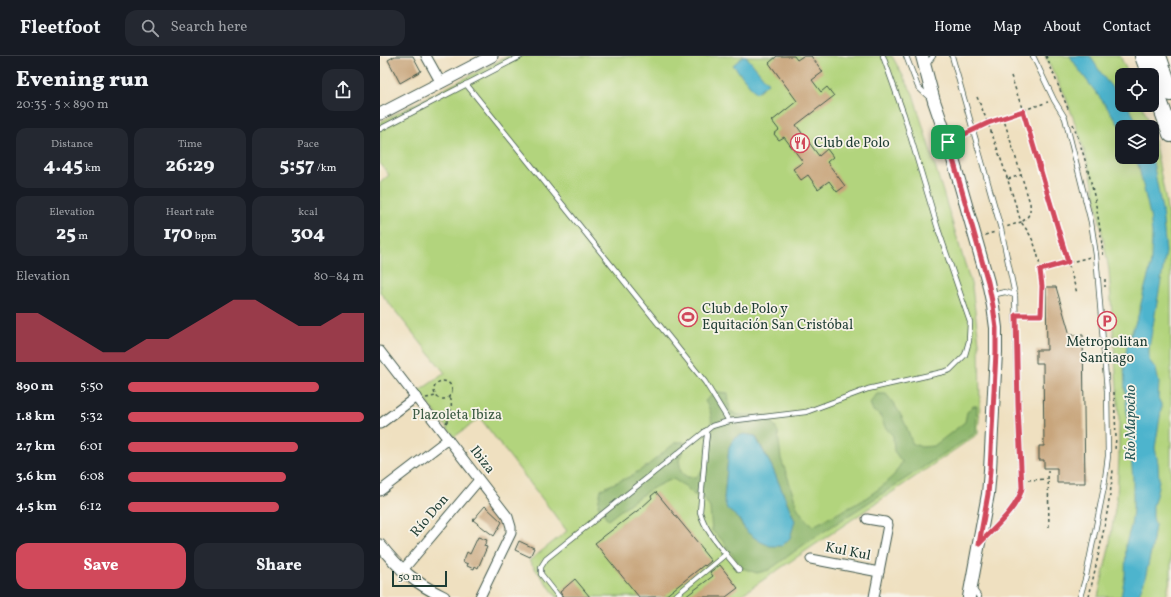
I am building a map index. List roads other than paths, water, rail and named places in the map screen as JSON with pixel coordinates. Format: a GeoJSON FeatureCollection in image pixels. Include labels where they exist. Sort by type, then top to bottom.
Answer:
{"type":"FeatureCollection","features":[{"type":"Feature","properties":{"kind":"highway"},"geometry":{"type":"LineString","coordinates":[[1143,56],[1147,68]]}},
{"type":"Feature","properties":{"kind":"highway"},"geometry":{"type":"LineString","coordinates":[[1158,56],[1171,93]]}},
{"type":"Feature","properties":{"kind":"highway"},"geometry":{"type":"LineString","coordinates":[[1159,102],[1170,136]]}},
{"type":"Feature","properties":{"kind":"main road"},"geometry":{"type":"LineString","coordinates":[[927,58],[934,101],[948,142],[991,295],[996,328],[988,494],[970,591]]}},
{"type":"Feature","properties":{"kind":"main road"},"geometry":{"type":"LineString","coordinates":[[927,58],[941,108],[941,119]]}},
{"type":"Feature","properties":{"kind":"street"},"geometry":{"type":"LineString","coordinates":[[426,56],[441,83]]}},
{"type":"Feature","properties":{"kind":"street"},"geometry":{"type":"LineString","coordinates":[[380,114],[492,56]]}},
{"type":"Feature","properties":{"kind":"street","name":"Ibiza"},"geometry":{"type":"LineString","coordinates":[[381,355],[416,397],[508,517],[511,533],[480,597]]}},
{"type":"Feature","properties":{"kind":"street"},"geometry":{"type":"LineString","coordinates":[[380,424],[416,397]]}},
{"type":"Feature","properties":{"kind":"street"},"geometry":{"type":"LineString","coordinates":[[380,491],[448,439]]}},
{"type":"Feature","properties":{"kind":"street","name":"Río Don"},"geometry":{"type":"LineString","coordinates":[[402,570],[479,480]]}},
{"type":"Feature","properties":{"kind":"street"},"geometry":{"type":"LineString","coordinates":[[867,518],[885,522],[888,525],[874,597]]}},
{"type":"Feature","properties":{"kind":"street"},"geometry":{"type":"LineString","coordinates":[[380,545],[402,570],[438,596]]}},
{"type":"Feature","properties":{"kind":"street","name":"Kul Kul"},"geometry":{"type":"LineString","coordinates":[[811,559],[879,572]]}},
{"type":"Feature","properties":{"kind":"lane"},"geometry":{"type":"LineString","coordinates":[[380,129],[521,56]]}},
{"type":"Feature","properties":{"kind":"lane"},"geometry":{"type":"LineString","coordinates":[[560,597],[541,574],[541,567],[546,559],[712,426],[729,421],[806,412],[868,389],[950,370],[965,355],[968,348],[971,330],[970,322],[938,229],[904,115],[883,56]]}},
{"type":"Feature","properties":{"kind":"lane"},"geometry":{"type":"LineString","coordinates":[[906,56],[918,87],[924,94],[934,101]]}},
{"type":"Feature","properties":{"kind":"lane"},"geometry":{"type":"LineString","coordinates":[[952,56],[1001,229],[1015,295],[1018,407],[1022,480],[1021,495],[1016,504],[979,544]]}},
{"type":"Feature","properties":{"kind":"lane"},"geometry":{"type":"LineString","coordinates":[[1033,56],[1054,100],[1065,118],[1091,222],[1096,255],[1107,392],[1108,456],[1104,487],[1086,576],[1080,597]]}},
{"type":"Feature","properties":{"kind":"lane"},"geometry":{"type":"LineString","coordinates":[[466,84],[705,382],[729,421]]}},
{"type":"Feature","properties":{"kind":"lane"},"geometry":{"type":"LineString","coordinates":[[991,295],[1005,292],[1015,295]]}},
{"type":"Feature","properties":{"kind":"lane"},"geometry":{"type":"LineString","coordinates":[[704,431],[707,435],[700,512],[703,523],[739,570]]}},
{"type":"Feature","properties":{"kind":"lane"},"geometry":{"type":"LineString","coordinates":[[674,597],[726,554]]}},
{"type":"Feature","properties":{"kind":"lane"},"geometry":{"type":"LineString","coordinates":[[970,591],[980,597]]}},
{"type":"Feature","properties":{"kind":"water"},"geometry":{"type":"Polygon","coordinates":[[[746,56],[768,83],[756,93],[733,65],[746,56]]]}},
{"type":"Feature","properties":{"kind":"water"},"geometry":{"type":"Polygon","coordinates":[[[1070,56],[1090,56],[1105,79],[1115,91],[1115,112],[1131,112],[1136,120],[1116,120],[1070,56]]]}},
{"type":"Feature","properties":{"kind":"water","name":"Río Mapocho"},"geometry":{"type":"Polygon","coordinates":[[[1138,164],[1153,164],[1162,210],[1166,252],[1149,348],[1149,360],[1156,369],[1159,383],[1158,398],[1161,404],[1155,448],[1159,480],[1153,506],[1155,525],[1152,547],[1145,579],[1138,597],[1121,597],[1125,575],[1126,543],[1131,526],[1133,509],[1133,479],[1124,363],[1128,342],[1138,316],[1150,269],[1151,258],[1152,234],[1150,215],[1138,164]]]}},
{"type":"Feature","properties":{"kind":"water"},"geometry":{"type":"Polygon","coordinates":[[[744,434],[755,436],[772,467],[795,521],[790,538],[782,546],[770,546],[759,541],[747,532],[738,518],[727,509],[724,499],[729,447],[734,438],[744,434]]]}},
{"type":"Feature","properties":{"kind":"place","name":"Club de Polo"},"geometry":{"type":"Point","coordinates":[800,143]}},
{"type":"Feature","properties":{"kind":"place","name":"Club de Polo y Equitación San Cristóbal"},"geometry":{"type":"Point","coordinates":[688,317]}},
{"type":"Feature","properties":{"kind":"place","name":"Metropolitan Santiago"},"geometry":{"type":"Point","coordinates":[1107,321]}},
{"type":"Feature","properties":{"kind":"park label","name":"Plazoleta Ibiza"},"geometry":{"type":"Point","coordinates":[457,415]}}]}
